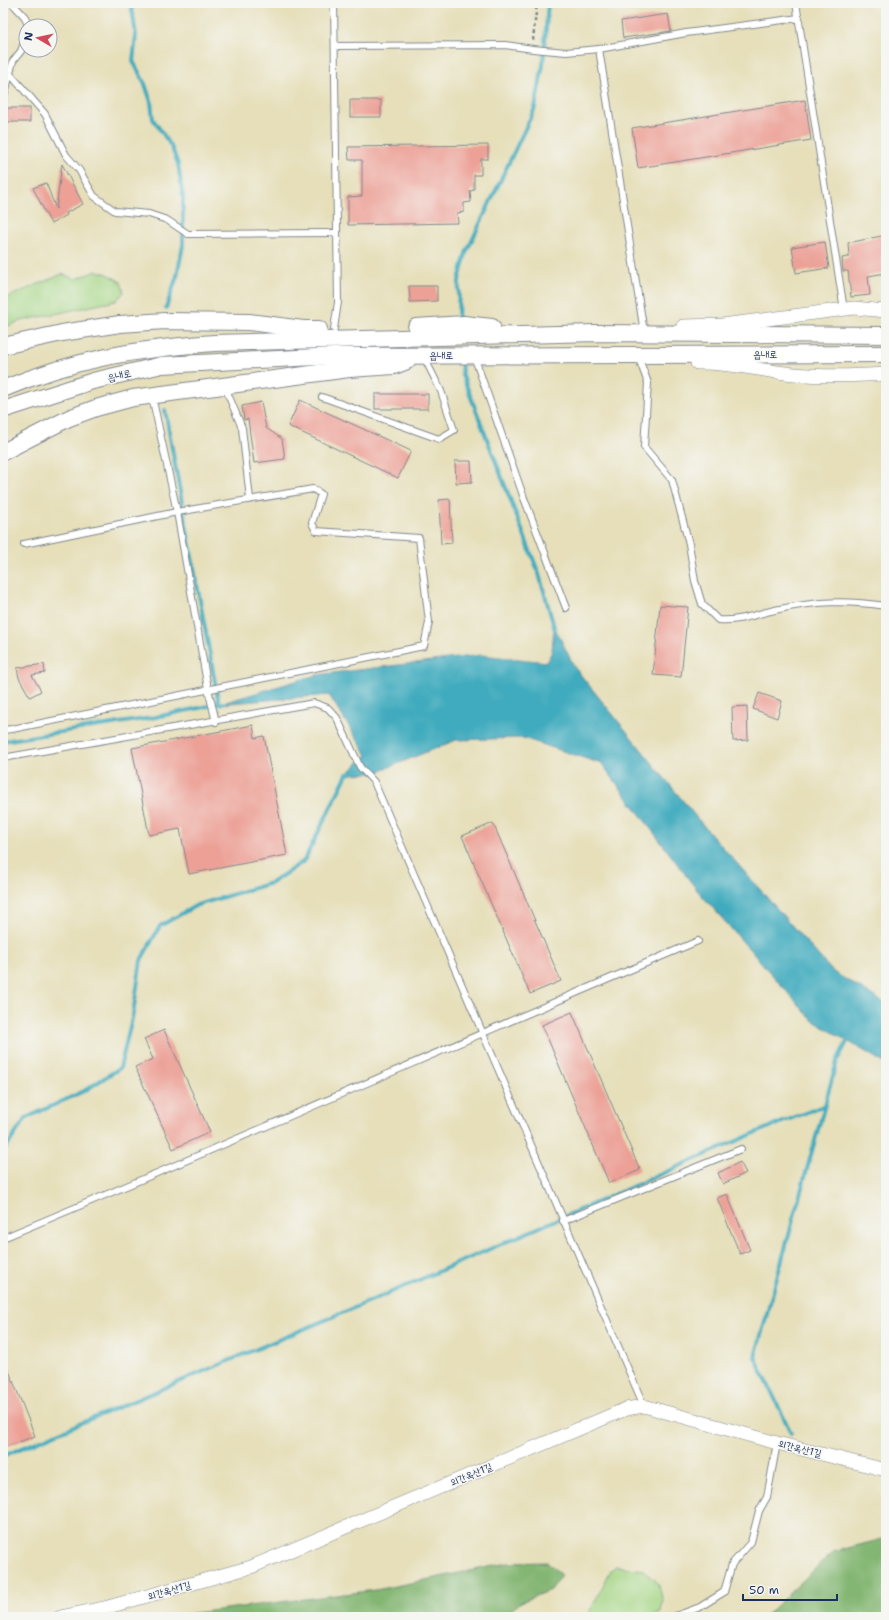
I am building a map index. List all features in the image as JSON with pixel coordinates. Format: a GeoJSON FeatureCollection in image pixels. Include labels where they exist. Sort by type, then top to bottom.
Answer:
{"type":"FeatureCollection","features":[{"type":"Feature","properties":{"kind":"street"},"geometry":{"type":"LineString","coordinates":[[3,346],[62,333],[120,324],[165,321],[249,322],[303,329],[457,325],[571,334],[628,326],[722,326],[844,310],[886,311]]}},
{"type":"Feature","properties":{"kind":"street","name":"읍내로"},"geometry":{"type":"LineString","coordinates":[[3,389],[70,365],[109,355],[156,347],[282,340],[571,334],[886,335]]}},
{"type":"Feature","properties":{"kind":"street"},"geometry":{"type":"LineString","coordinates":[[638,354],[654,363],[713,362],[765,371],[795,374],[852,376],[886,374]]}},
{"type":"Feature","properties":{"kind":"street","name":"읍내로"},"geometry":{"type":"LineString","coordinates":[[3,410],[93,381],[162,365],[335,356],[886,354]]}},
{"type":"Feature","properties":{"kind":"street"},"geometry":{"type":"LineString","coordinates":[[3,452],[69,418],[96,408],[133,398],[152,394],[349,369],[394,366],[423,355]]}},
{"type":"Feature","properties":{"kind":"street","name":"외간옥산1길"},"geometry":{"type":"LineString","coordinates":[[60,1617],[108,1608],[251,1567],[626,1409],[644,1406],[777,1443],[886,1470]]}},
{"type":"Feature","properties":{"kind":"lane"},"geometry":{"type":"LineString","coordinates":[[12,3],[25,18]]}},
{"type":"Feature","properties":{"kind":"lane"},"geometry":{"type":"LineString","coordinates":[[334,3],[338,302],[334,329]]}},
{"type":"Feature","properties":{"kind":"lane"},"geometry":{"type":"LineString","coordinates":[[796,3],[844,310]]}},
{"type":"Feature","properties":{"kind":"lane"},"geometry":{"type":"LineString","coordinates":[[335,46],[505,44],[556,51],[599,49],[686,33],[799,18]]}},
{"type":"Feature","properties":{"kind":"lane"},"geometry":{"type":"LineString","coordinates":[[599,49],[643,326]]}},
{"type":"Feature","properties":{"kind":"lane"},"geometry":{"type":"LineString","coordinates":[[3,101],[13,61],[18,54]]}},
{"type":"Feature","properties":{"kind":"lane"},"geometry":{"type":"LineString","coordinates":[[3,66],[10,72],[44,114],[66,155],[79,170],[94,196],[115,211],[149,214],[167,220],[188,234],[337,233]]}},
{"type":"Feature","properties":{"kind":"lane"},"geometry":{"type":"LineString","coordinates":[[638,354],[648,382],[644,446],[672,480],[689,544],[695,581],[702,604],[718,620],[732,621],[776,610],[823,601],[886,606]]}},
{"type":"Feature","properties":{"kind":"lane"},"geometry":{"type":"LineString","coordinates":[[322,397],[439,439],[454,430],[441,391],[423,355]]}},
{"type":"Feature","properties":{"kind":"lane"},"geometry":{"type":"LineString","coordinates":[[471,355],[566,608]]}},
{"type":"Feature","properties":{"kind":"lane"},"geometry":{"type":"LineString","coordinates":[[225,385],[242,428],[250,499]]}},
{"type":"Feature","properties":{"kind":"lane"},"geometry":{"type":"LineString","coordinates":[[152,394],[177,512],[208,689],[216,722]]}},
{"type":"Feature","properties":{"kind":"lane"},"geometry":{"type":"LineString","coordinates":[[3,730],[424,646],[429,622],[419,538],[316,531],[312,523],[321,494],[313,488],[177,512],[24,544]]}},
{"type":"Feature","properties":{"kind":"lane"},"geometry":{"type":"LineString","coordinates":[[3,758],[216,722],[314,703],[328,708],[333,713],[337,718],[360,767],[374,782],[644,1406]]}},
{"type":"Feature","properties":{"kind":"lane"},"geometry":{"type":"LineString","coordinates":[[3,1238],[220,1148],[482,1032],[698,941]]}},
{"type":"Feature","properties":{"kind":"lane"},"geometry":{"type":"LineString","coordinates":[[563,1221],[741,1149]]}},
{"type":"Feature","properties":{"kind":"lane"},"geometry":{"type":"LineString","coordinates":[[673,1617],[700,1607],[724,1592],[732,1564],[751,1542],[759,1511],[767,1497],[777,1443]]}},
{"type":"Feature","properties":{"kind":"path"},"geometry":{"type":"LineString","coordinates":[[533,49],[537,3]]}},
{"type":"Feature","properties":{"kind":"green space"},"geometry":{"type":"Polygon","coordinates":[[[96,271],[108,274],[121,282],[124,292],[116,301],[21,321],[3,328],[3,299],[62,274],[76,279],[96,271]]]}},
{"type":"Feature","properties":{"kind":"green space"},"geometry":{"type":"Polygon","coordinates":[[[886,1538],[886,1617],[764,1617],[833,1552],[886,1538]]]}},
{"type":"Feature","properties":{"kind":"green space"},"geometry":{"type":"Polygon","coordinates":[[[548,1562],[561,1575],[550,1590],[521,1602],[503,1617],[162,1617],[376,1590],[508,1563],[548,1562]]]}},
{"type":"Feature","properties":{"kind":"green space"},"geometry":{"type":"Polygon","coordinates":[[[616,1566],[643,1570],[658,1583],[663,1600],[661,1612],[648,1617],[587,1617],[611,1570],[616,1566]]]}},
{"type":"Feature","properties":{"kind":"water"},"geometry":{"type":"Polygon","coordinates":[[[554,626],[575,668],[697,818],[832,971],[886,1004],[886,1064],[812,1020],[697,890],[602,764],[523,738],[456,740],[375,773],[347,774],[367,755],[329,695],[219,704],[316,675],[481,655],[547,662],[552,651],[554,626]]]}},
{"type":"Feature","properties":{"kind":"building"},"geometry":{"type":"Polygon","coordinates":[[[668,14],[671,31],[623,38],[621,21],[668,14]]]}},
{"type":"Feature","properties":{"kind":"building"},"geometry":{"type":"Polygon","coordinates":[[[350,100],[381,100],[381,117],[350,117],[350,100]]]}},
{"type":"Feature","properties":{"kind":"building"},"geometry":{"type":"Polygon","coordinates":[[[805,100],[811,140],[638,168],[632,128],[805,100]]]}},
{"type":"Feature","properties":{"kind":"building"},"geometry":{"type":"Polygon","coordinates":[[[7,108],[30,108],[30,122],[7,122],[7,108]]]}},
{"type":"Feature","properties":{"kind":"building"},"geometry":{"type":"Polygon","coordinates":[[[488,145],[488,159],[481,159],[481,175],[474,175],[474,190],[470,191],[471,202],[464,203],[464,212],[457,213],[458,223],[348,225],[348,197],[362,196],[362,160],[349,160],[348,147],[488,145]]]}},
{"type":"Feature","properties":{"kind":"building"},"geometry":{"type":"Polygon","coordinates":[[[62,164],[83,204],[66,213],[67,215],[51,224],[33,188],[46,183],[56,209],[62,164]]]}},
{"type":"Feature","properties":{"kind":"building"},"geometry":{"type":"Polygon","coordinates":[[[886,235],[886,273],[868,276],[870,295],[851,297],[848,271],[843,271],[842,258],[849,257],[848,243],[886,235]]]}},
{"type":"Feature","properties":{"kind":"building"},"geometry":{"type":"Polygon","coordinates":[[[825,242],[829,268],[796,273],[792,247],[825,242]]]}},
{"type":"Feature","properties":{"kind":"building"},"geometry":{"type":"Polygon","coordinates":[[[409,286],[437,286],[437,301],[410,302],[409,286]]]}},
{"type":"Feature","properties":{"kind":"building"},"geometry":{"type":"Polygon","coordinates":[[[375,394],[428,394],[428,409],[375,409],[375,394]]]}},
{"type":"Feature","properties":{"kind":"building"},"geometry":{"type":"Polygon","coordinates":[[[300,400],[411,451],[398,478],[288,426],[300,400]]]}},
{"type":"Feature","properties":{"kind":"building"},"geometry":{"type":"Polygon","coordinates":[[[261,402],[266,428],[282,439],[285,459],[254,463],[248,419],[244,420],[242,406],[261,402]]]}},
{"type":"Feature","properties":{"kind":"building"},"geometry":{"type":"Polygon","coordinates":[[[455,461],[471,461],[472,482],[456,483],[455,461]]]}},
{"type":"Feature","properties":{"kind":"building"},"geometry":{"type":"Polygon","coordinates":[[[450,499],[452,543],[441,544],[439,500],[450,499]]]}},
{"type":"Feature","properties":{"kind":"building"},"geometry":{"type":"Polygon","coordinates":[[[660,605],[688,607],[681,677],[653,675],[660,605]]]}},
{"type":"Feature","properties":{"kind":"building"},"geometry":{"type":"Polygon","coordinates":[[[44,664],[45,673],[32,675],[41,691],[30,697],[19,678],[17,668],[44,664]]]}},
{"type":"Feature","properties":{"kind":"building"},"geometry":{"type":"Polygon","coordinates":[[[759,693],[782,701],[777,718],[753,709],[759,693]]]}},
{"type":"Feature","properties":{"kind":"building"},"geometry":{"type":"Polygon","coordinates":[[[747,706],[748,740],[733,741],[732,707],[747,706]]]}},
{"type":"Feature","properties":{"kind":"building"},"geometry":{"type":"Polygon","coordinates":[[[253,725],[255,738],[264,736],[287,855],[189,874],[180,829],[149,835],[132,748],[253,725]]]}},
{"type":"Feature","properties":{"kind":"building"},"geometry":{"type":"Polygon","coordinates":[[[493,823],[561,981],[530,994],[462,836],[493,823]]]}},
{"type":"Feature","properties":{"kind":"building"},"geometry":{"type":"Polygon","coordinates":[[[572,1012],[640,1170],[609,1183],[542,1025],[572,1012]]]}},
{"type":"Feature","properties":{"kind":"building"},"geometry":{"type":"Polygon","coordinates":[[[164,1030],[210,1132],[173,1149],[135,1067],[153,1059],[144,1039],[164,1030]]]}},
{"type":"Feature","properties":{"kind":"building"},"geometry":{"type":"Polygon","coordinates":[[[740,1162],[746,1173],[723,1184],[718,1173],[740,1162]]]}},
{"type":"Feature","properties":{"kind":"building"},"geometry":{"type":"Polygon","coordinates":[[[727,1194],[750,1250],[740,1254],[717,1198],[727,1194]]]}},
{"type":"Feature","properties":{"kind":"building"},"geometry":{"type":"Polygon","coordinates":[[[3,1356],[35,1436],[3,1448],[3,1356]]]}},
{"type":"Feature","properties":{"kind":"waterway"},"geometry":{"type":"LineString","coordinates":[[131,3],[136,35],[133,61],[145,84],[151,102],[153,119],[171,146],[178,164],[183,197],[183,245],[177,276],[166,308]]}},
{"type":"Feature","properties":{"kind":"waterway"},"geometry":{"type":"LineString","coordinates":[[458,321],[459,280],[466,253],[535,108],[543,65],[548,3]]}},
{"type":"Feature","properties":{"kind":"waterway"},"geometry":{"type":"LineString","coordinates":[[461,359],[462,374],[539,574],[555,630]]}},
{"type":"Feature","properties":{"kind":"waterway"},"geometry":{"type":"LineString","coordinates":[[165,410],[219,704]]}},
{"type":"Feature","properties":{"kind":"waterway"},"geometry":{"type":"LineString","coordinates":[[3,741],[151,718],[223,703]]}},
{"type":"Feature","properties":{"kind":"waterway"},"geometry":{"type":"LineString","coordinates":[[3,1152],[26,1118],[84,1091],[120,1068],[133,1014],[141,960],[160,926],[197,905],[271,883],[304,861],[347,774],[352,773]]}},
{"type":"Feature","properties":{"kind":"waterway"},"geometry":{"type":"LineString","coordinates":[[791,1433],[755,1357],[837,1061],[849,1038]]}},
{"type":"Feature","properties":{"kind":"waterway"},"geometry":{"type":"LineString","coordinates":[[3,1456],[387,1294],[755,1133],[825,1105]]}}]}
